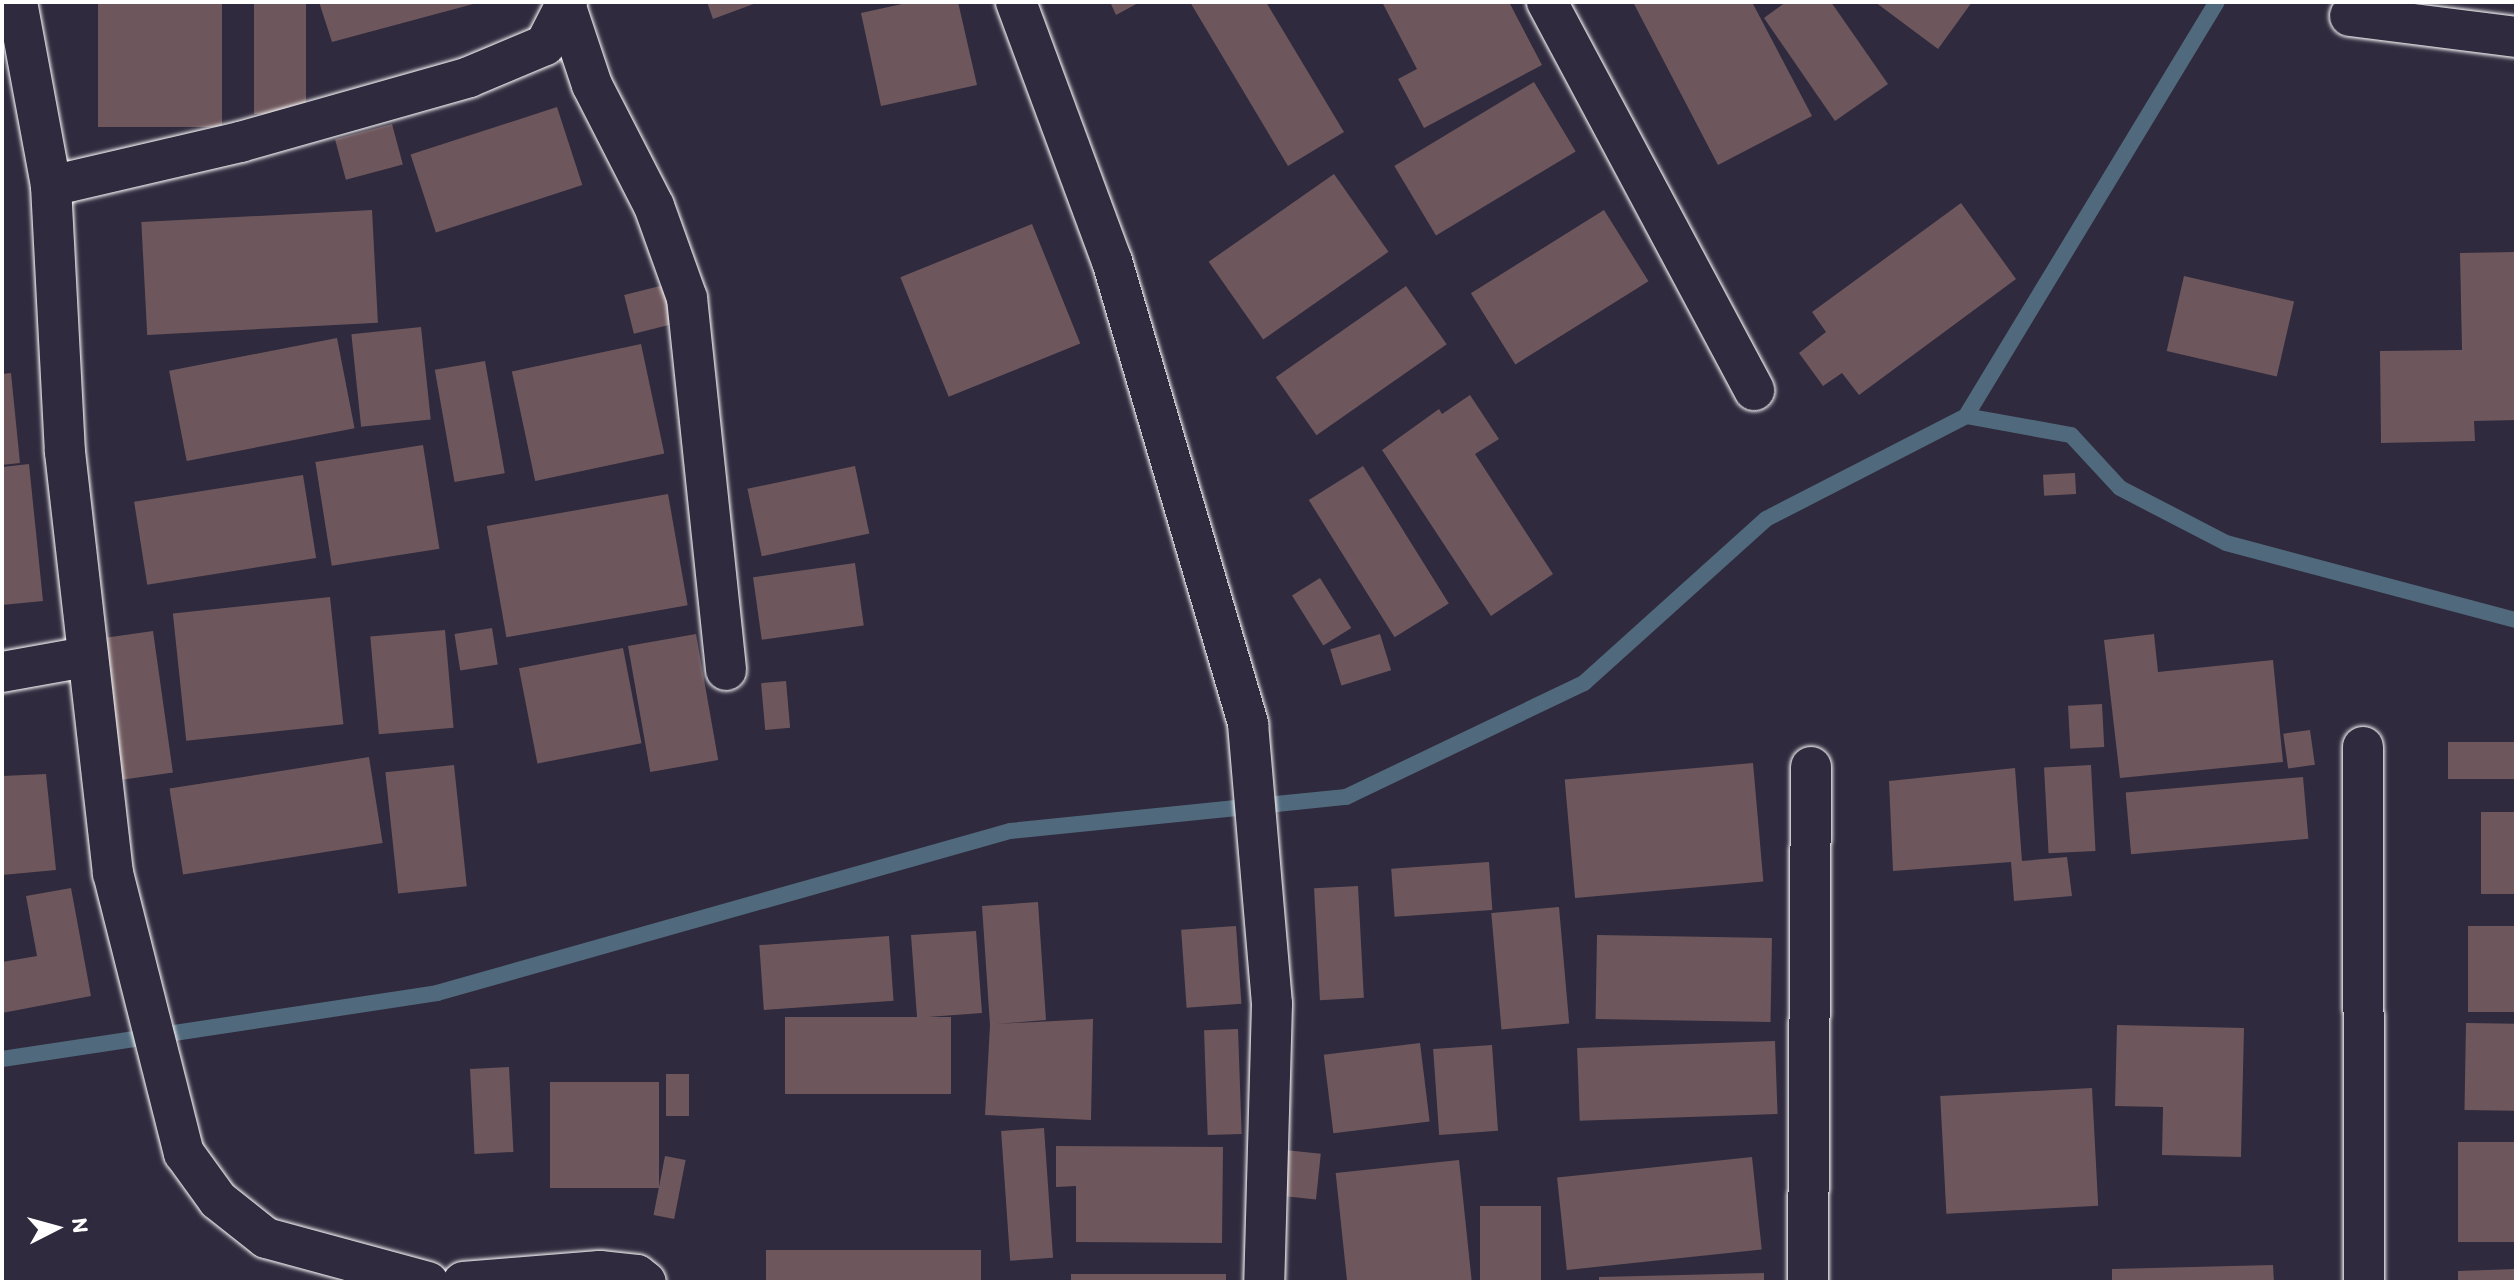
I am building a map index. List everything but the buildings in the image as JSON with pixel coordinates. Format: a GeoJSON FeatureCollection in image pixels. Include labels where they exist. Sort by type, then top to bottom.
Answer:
{"type":"FeatureCollection","features":[{"type":"Feature","properties":{"kind":"street"},"geometry":{"type":"LineString","coordinates":[[17,2],[51,186],[65,452],[85,657],[113,873],[184,1153],[218,1200],[266,1238],[428,1282]]}},
{"type":"Feature","properties":{"kind":"street"},"geometry":{"type":"LineString","coordinates":[[1016,2],[1112,261],[1248,724],[1272,1004],[1264,1282]]}},
{"type":"Feature","properties":{"kind":"street"},"geometry":{"type":"LineString","coordinates":[[1547,2],[1754,390]]}},
{"type":"Feature","properties":{"kind":"street"},"geometry":{"type":"LineString","coordinates":[[51,186],[240,142],[469,77],[545,45],[566,5]]}},
{"type":"Feature","properties":{"kind":"street"},"geometry":{"type":"LineString","coordinates":[[566,5],[592,85],[654,206],[687,298],[726,670]]}},
{"type":"Feature","properties":{"kind":"street"},"geometry":{"type":"LineString","coordinates":[[2350,16],[2516,37]]}},
{"type":"Feature","properties":{"kind":"street"},"geometry":{"type":"LineString","coordinates":[[2,672],[85,657]]}},
{"type":"Feature","properties":{"kind":"street"},"geometry":{"type":"LineString","coordinates":[[2363,747],[2364,1282]]}},
{"type":"Feature","properties":{"kind":"street"},"geometry":{"type":"LineString","coordinates":[[1808,1282],[1811,767]]}},
{"type":"Feature","properties":{"kind":"street"},"geometry":{"type":"LineString","coordinates":[[463,1282],[600,1271],[637,1275],[646,1282]]}},
{"type":"Feature","properties":{"kind":"waterway"},"geometry":{"type":"LineString","coordinates":[[1966,416],[2217,2]]}},
{"type":"Feature","properties":{"kind":"waterway"},"geometry":{"type":"LineString","coordinates":[[2,1059],[437,993],[1010,831],[1346,797],[1584,683],[1766,519],[1966,416],[2071,435],[2120,488],[2226,543],[2516,620]]}}]}
